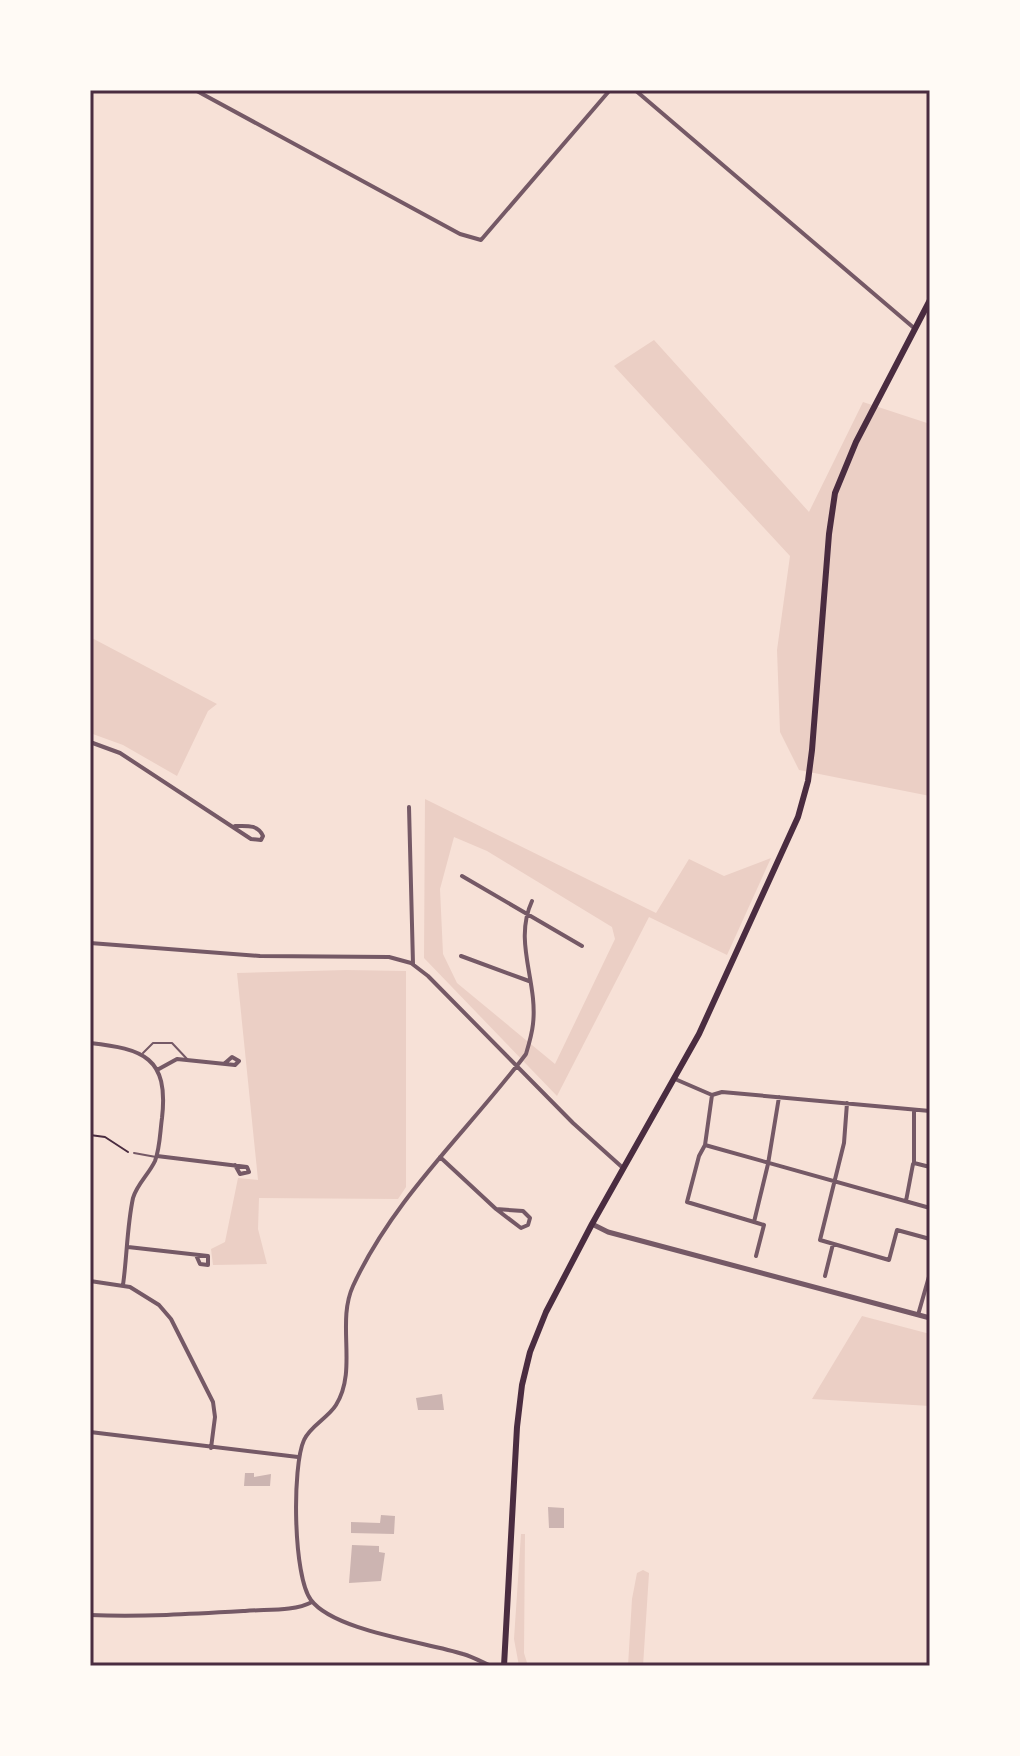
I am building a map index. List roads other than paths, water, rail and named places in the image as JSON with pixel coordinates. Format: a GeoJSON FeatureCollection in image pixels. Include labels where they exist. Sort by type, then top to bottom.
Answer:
{"type":"FeatureCollection","features":[{"type":"Feature","properties":{"kind":"main road"},"geometry":{"type":"LineString","coordinates":[[504,1666],[517,1427],[530,1352],[546,1312],[592,1224],[717,999],[804,799],[812,750],[835,493],[856,442],[930,300]]}},
{"type":"Feature","properties":{"kind":"street"},"geometry":{"type":"LineString","coordinates":[[195,90],[460,234],[481,240],[610,90]]}},
{"type":"Feature","properties":{"kind":"street"},"geometry":{"type":"LineString","coordinates":[[635,90],[914,328]]}},
{"type":"Feature","properties":{"kind":"street"},"geometry":{"type":"LineString","coordinates":[[90,742],[120,753],[251,839],[261,840],[263,836],[255,827],[235,826]]}},
{"type":"Feature","properties":{"kind":"street"},"geometry":{"type":"LineString","coordinates":[[409,807],[413,964]]}},
{"type":"Feature","properties":{"kind":"street"},"geometry":{"type":"LineString","coordinates":[[462,876],[582,946]]}},
{"type":"Feature","properties":{"kind":"street"},"geometry":{"type":"LineString","coordinates":[[491,1666],[463,1654],[368,1630],[339,1619],[312,1602],[300,1576],[298,1457],[305,1437],[337,1404],[345,1377],[344,1329],[348,1298],[355,1282],[404,1202],[526,1054],[533,1023],[524,934],[532,901]]}},
{"type":"Feature","properties":{"kind":"street"},"geometry":{"type":"LineString","coordinates":[[90,943],[260,956],[389,957],[413,964],[623,1169]]}},
{"type":"Feature","properties":{"kind":"street"},"geometry":{"type":"LineString","coordinates":[[461,956],[529,981]]}},
{"type":"Feature","properties":{"kind":"street"},"geometry":{"type":"LineString","coordinates":[[90,1043],[129,1048],[142,1054],[157,1070],[164,1094],[156,1156],[134,1194],[123,1285]]}},
{"type":"Feature","properties":{"kind":"street"},"geometry":{"type":"LineString","coordinates":[[157,1070],[174,1060],[224,1064]]}},
{"type":"Feature","properties":{"kind":"street"},"geometry":{"type":"LineString","coordinates":[[675,1079],[712,1095],[722,1092],[930,1111]]}},
{"type":"Feature","properties":{"kind":"street"},"geometry":{"type":"LineString","coordinates":[[712,1095],[705,1145],[699,1156],[687,1202],[764,1225],[756,1256]]}},
{"type":"Feature","properties":{"kind":"street"},"geometry":{"type":"LineString","coordinates":[[754,1222],[779,1097]]}},
{"type":"Feature","properties":{"kind":"street"},"geometry":{"type":"LineString","coordinates":[[847,1103],[844,1143],[820,1240],[889,1260],[897,1230],[930,1239]]}},
{"type":"Feature","properties":{"kind":"street"},"geometry":{"type":"LineString","coordinates":[[906,1201],[914,1163],[914,1110]]}},
{"type":"Feature","properties":{"kind":"street"},"geometry":{"type":"LineString","coordinates":[[705,1145],[930,1208]]}},
{"type":"Feature","properties":{"kind":"street"},"geometry":{"type":"LineString","coordinates":[[156,1156],[235,1165]]}},
{"type":"Feature","properties":{"kind":"street"},"geometry":{"type":"LineString","coordinates":[[440,1157],[496,1209],[521,1228],[528,1225],[530,1218],[523,1211],[496,1209]]}},
{"type":"Feature","properties":{"kind":"street"},"geometry":{"type":"LineString","coordinates":[[914,1163],[930,1167]]}},
{"type":"Feature","properties":{"kind":"street"},"geometry":{"type":"LineString","coordinates":[[592,1224],[608,1232],[930,1318]]}},
{"type":"Feature","properties":{"kind":"street"},"geometry":{"type":"LineString","coordinates":[[825,1276],[833,1244]]}},
{"type":"Feature","properties":{"kind":"street"},"geometry":{"type":"LineString","coordinates":[[128,1247],[196,1255]]}},
{"type":"Feature","properties":{"kind":"street"},"geometry":{"type":"LineString","coordinates":[[918,1315],[930,1273]]}},
{"type":"Feature","properties":{"kind":"street"},"geometry":{"type":"LineString","coordinates":[[90,1281],[123,1285],[148,1296],[171,1319],[213,1402],[215,1417],[211,1448]]}},
{"type":"Feature","properties":{"kind":"street"},"geometry":{"type":"LineString","coordinates":[[90,1432],[298,1457]]}},
{"type":"Feature","properties":{"kind":"street"},"geometry":{"type":"LineString","coordinates":[[90,1615],[137,1617],[215,1613],[296,1608],[312,1602]]}},
{"type":"Feature","properties":{"kind":"lane"},"geometry":{"type":"LineString","coordinates":[[142,1054],[153,1043],[172,1043],[188,1060]]}},
{"type":"Feature","properties":{"kind":"lane"},"geometry":{"type":"LineString","coordinates":[[134,1153],[156,1156]]}}]}
